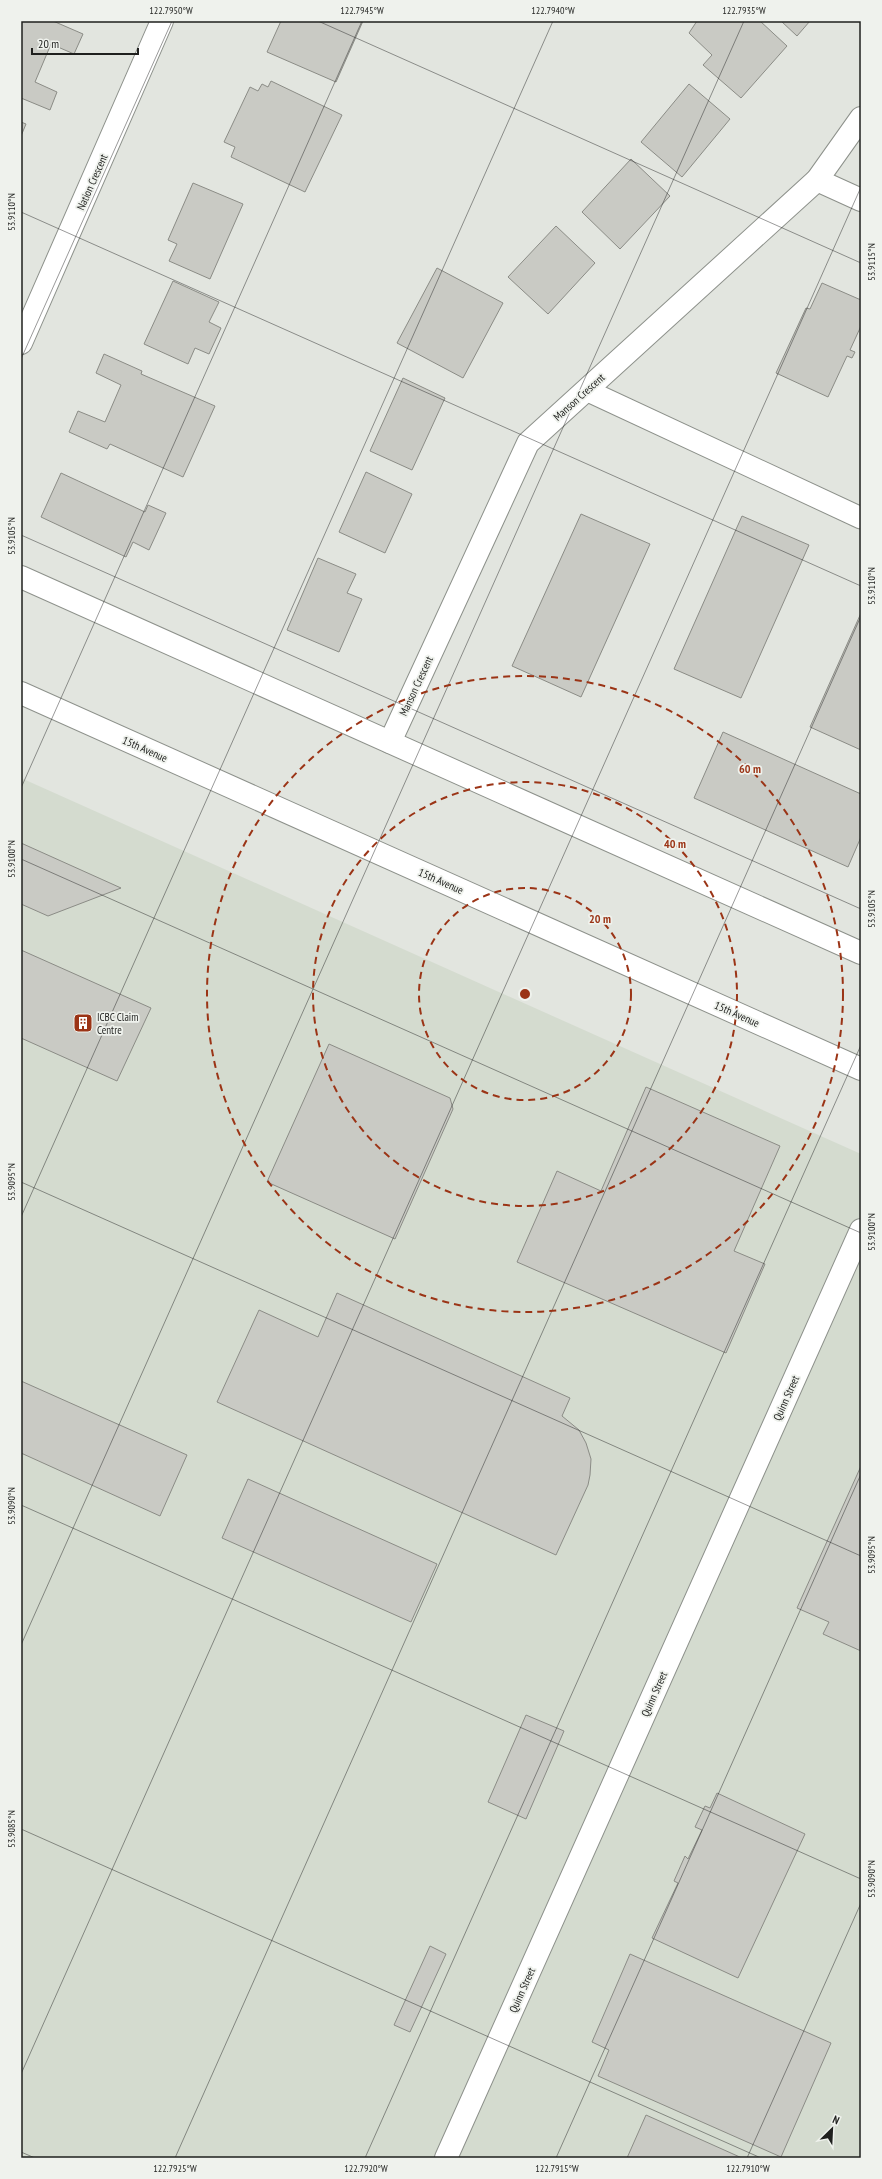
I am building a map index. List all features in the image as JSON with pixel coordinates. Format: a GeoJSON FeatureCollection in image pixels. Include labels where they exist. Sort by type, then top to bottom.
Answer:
{"type":"FeatureCollection","features":[{"type":"Feature","properties":{"kind":"street","name":"Nation Crescent"},"geometry":{"type":"LineString","coordinates":[[21,343],[162,21]]}},
{"type":"Feature","properties":{"kind":"street","name":"Manson Crescent"},"geometry":{"type":"LineString","coordinates":[[390,742],[528,443],[817,180],[861,118]]}},
{"type":"Feature","properties":{"kind":"street"},"geometry":{"type":"LineString","coordinates":[[817,180],[861,200]]}},
{"type":"Feature","properties":{"kind":"street"},"geometry":{"type":"LineString","coordinates":[[21,577],[861,953]]}},
{"type":"Feature","properties":{"kind":"street","name":"15th Avenue"},"geometry":{"type":"LineString","coordinates":[[21,693],[861,1070]]}},
{"type":"Feature","properties":{"kind":"street","name":"Quinn Street"},"geometry":{"type":"LineString","coordinates":[[446,2158],[861,1230]]}},
{"type":"Feature","properties":{"kind":"lane"},"geometry":{"type":"LineString","coordinates":[[586,390],[861,518]]}},
{"type":"Feature","properties":{"kind":"shaded area"},"geometry":{"type":"Polygon","coordinates":[[[21,778],[861,1154],[861,2158],[21,2158],[21,778]]]}},
{"type":"Feature","properties":{"kind":"building"},"geometry":{"type":"Polygon","coordinates":[[[21,21],[53,21],[83,34],[74,54],[51,44],[35,82],[57,92],[50,110],[21,98],[21,21]]]}},
{"type":"Feature","properties":{"kind":"building"},"geometry":{"type":"Polygon","coordinates":[[[281,21],[363,21],[336,82],[267,52],[281,21]]]}},
{"type":"Feature","properties":{"kind":"building"},"geometry":{"type":"Polygon","coordinates":[[[697,21],[760,21],[787,46],[741,98],[703,65],[712,55],[689,33],[697,21]]]}},
{"type":"Feature","properties":{"kind":"building"},"geometry":{"type":"Polygon","coordinates":[[[781,21],[810,21],[797,36],[781,21]]]}},
{"type":"Feature","properties":{"kind":"building"},"geometry":{"type":"Polygon","coordinates":[[[271,81],[342,115],[305,192],[231,157],[235,147],[224,142],[250,87],[258,91],[262,84],[268,87],[271,81]]]}},
{"type":"Feature","properties":{"kind":"building"},"geometry":{"type":"Polygon","coordinates":[[[689,84],[730,119],[682,177],[641,142],[689,84]]]}},
{"type":"Feature","properties":{"kind":"building"},"geometry":{"type":"Polygon","coordinates":[[[21,122],[26,124],[21,136],[21,122]]]}},
{"type":"Feature","properties":{"kind":"building"},"geometry":{"type":"Polygon","coordinates":[[[631,159],[670,196],[620,249],[582,212],[631,159]]]}},
{"type":"Feature","properties":{"kind":"building"},"geometry":{"type":"Polygon","coordinates":[[[193,183],[243,204],[210,279],[169,261],[177,244],[168,240],[193,183]]]}},
{"type":"Feature","properties":{"kind":"building"},"geometry":{"type":"Polygon","coordinates":[[[556,226],[595,263],[548,314],[508,277],[556,226]]]}},
{"type":"Feature","properties":{"kind":"building"},"geometry":{"type":"Polygon","coordinates":[[[437,268],[503,303],[463,378],[397,343],[437,268]]]}},
{"type":"Feature","properties":{"kind":"building"},"geometry":{"type":"Polygon","coordinates":[[[173,281],[219,302],[209,322],[221,328],[209,354],[195,348],[188,364],[144,344],[173,281]]]}},
{"type":"Feature","properties":{"kind":"building"},"geometry":{"type":"Polygon","coordinates":[[[822,283],[861,300],[861,326],[850,350],[855,352],[852,358],[847,356],[828,397],[776,373],[806,308],[810,309],[822,283]]]}},
{"type":"Feature","properties":{"kind":"building"},"geometry":{"type":"Polygon","coordinates":[[[104,354],[142,371],[141,374],[215,406],[183,477],[110,444],[107,449],[69,432],[78,411],[105,422],[121,385],[96,373],[104,354]]]}},
{"type":"Feature","properties":{"kind":"building"},"geometry":{"type":"Polygon","coordinates":[[[403,378],[445,398],[412,470],[370,451],[403,378]]]}},
{"type":"Feature","properties":{"kind":"building"},"geometry":{"type":"Polygon","coordinates":[[[366,472],[412,494],[385,553],[339,532],[366,472]]]}},
{"type":"Feature","properties":{"kind":"building"},"geometry":{"type":"Polygon","coordinates":[[[61,473],[145,512],[148,505],[166,513],[149,550],[133,542],[126,557],[41,517],[61,473]]]}},
{"type":"Feature","properties":{"kind":"building"},"geometry":{"type":"Polygon","coordinates":[[[581,514],[650,544],[581,697],[512,666],[581,514]]]}},
{"type":"Feature","properties":{"kind":"building"},"geometry":{"type":"Polygon","coordinates":[[[742,516],[809,545],[741,698],[674,669],[742,516]]]}},
{"type":"Feature","properties":{"kind":"building"},"geometry":{"type":"Polygon","coordinates":[[[318,558],[356,574],[347,593],[362,599],[339,652],[287,630],[318,558]]]}},
{"type":"Feature","properties":{"kind":"building"},"geometry":{"type":"Polygon","coordinates":[[[861,613],[861,750],[810,727],[861,613]]]}},
{"type":"Feature","properties":{"kind":"building"},"geometry":{"type":"Polygon","coordinates":[[[723,732],[861,794],[861,837],[848,867],[694,798],[723,732]]]}},
{"type":"Feature","properties":{"kind":"building"},"geometry":{"type":"Polygon","coordinates":[[[21,843],[121,888],[48,916],[21,904],[21,843]]]}},
{"type":"Feature","properties":{"kind":"building","name":"ICBC Claim Centre"},"geometry":{"type":"Polygon","coordinates":[[[21,950],[151,1008],[117,1081],[21,1038],[21,950]]]}},
{"type":"Feature","properties":{"kind":"building"},"geometry":{"type":"Polygon","coordinates":[[[329,1044],[450,1098],[453,1109],[395,1239],[267,1182],[329,1044]]]}},
{"type":"Feature","properties":{"kind":"building"},"geometry":{"type":"Polygon","coordinates":[[[646,1087],[780,1146],[734,1251],[765,1264],[726,1353],[517,1262],[557,1171],[601,1191],[646,1087]]]}},
{"type":"Feature","properties":{"kind":"building"},"geometry":{"type":"Polygon","coordinates":[[[337,1293],[570,1398],[562,1416],[579,1430],[586,1443],[591,1459],[590,1475],[588,1485],[556,1555],[217,1402],[259,1310],[318,1337],[337,1293]]]}},
{"type":"Feature","properties":{"kind":"building"},"geometry":{"type":"Polygon","coordinates":[[[21,1381],[187,1455],[160,1516],[21,1453],[21,1381]]]}},
{"type":"Feature","properties":{"kind":"building"},"geometry":{"type":"Polygon","coordinates":[[[861,1466],[861,1651],[823,1634],[829,1622],[797,1608],[861,1466]]]}},
{"type":"Feature","properties":{"kind":"building"},"geometry":{"type":"Polygon","coordinates":[[[248,1479],[437,1564],[411,1622],[222,1538],[248,1479]]]}},
{"type":"Feature","properties":{"kind":"building"},"geometry":{"type":"Polygon","coordinates":[[[526,1715],[564,1731],[526,1819],[488,1802],[526,1715]]]}},
{"type":"Feature","properties":{"kind":"building"},"geometry":{"type":"Polygon","coordinates":[[[717,1793],[805,1834],[738,1978],[652,1938],[678,1883],[674,1881],[685,1856],[688,1859],[702,1830],[695,1827],[705,1806],[710,1808],[717,1793]]]}},
{"type":"Feature","properties":{"kind":"building"},"geometry":{"type":"Polygon","coordinates":[[[430,1946],[446,1954],[410,2032],[394,2025],[430,1946]]]}},
{"type":"Feature","properties":{"kind":"building"},"geometry":{"type":"Polygon","coordinates":[[[630,1954],[831,2043],[781,2157],[598,2076],[609,2050],[592,2042],[630,1954]]]}},
{"type":"Feature","properties":{"kind":"building"},"geometry":{"type":"Polygon","coordinates":[[[646,2115],[742,2158],[627,2158],[646,2115]]]}},
{"type":"Feature","properties":{"kind":"place","name":"ICBC Claim Centre"},"geometry":{"type":"Point","coordinates":[83,1023]}}]}
